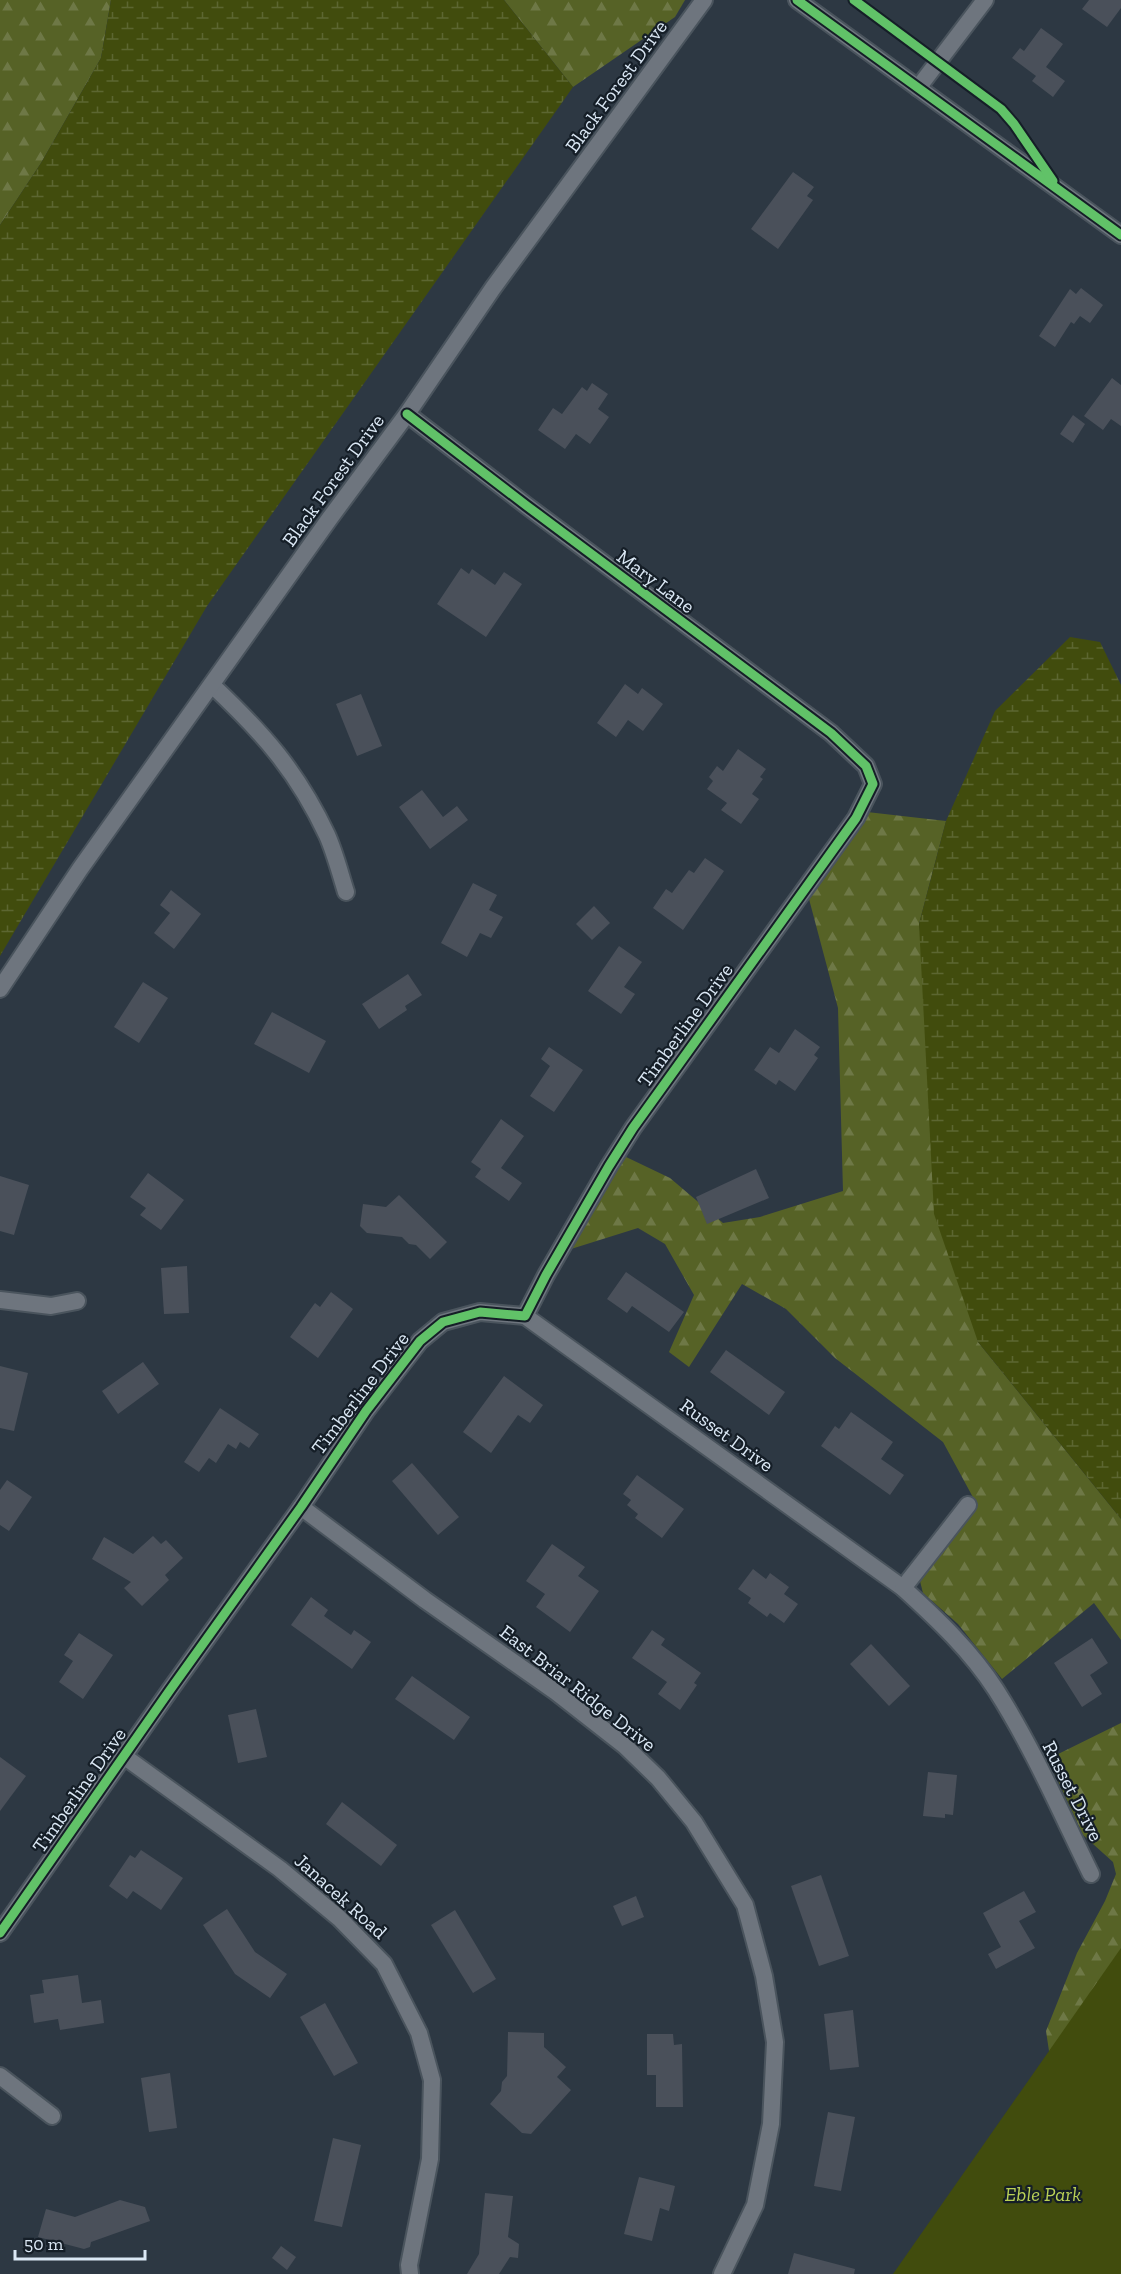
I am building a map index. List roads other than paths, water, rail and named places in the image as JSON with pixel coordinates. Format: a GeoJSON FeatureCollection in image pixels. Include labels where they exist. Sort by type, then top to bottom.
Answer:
{"type":"FeatureCollection","features":[{"type":"Feature","properties":{"kind":"street","name":"Black Forest Drive"},"geometry":{"type":"LineString","coordinates":[[0,989],[80,869],[330,518],[408,414],[494,288],[704,0]]}},
{"type":"Feature","properties":{"kind":"street"},"geometry":{"type":"LineString","coordinates":[[797,0],[1121,235]]}},
{"type":"Feature","properties":{"kind":"street"},"geometry":{"type":"LineString","coordinates":[[918,88],[985,0]]}},
{"type":"Feature","properties":{"kind":"street","name":"Mary Lane"},"geometry":{"type":"LineString","coordinates":[[408,414],[545,520],[831,733],[866,766],[873,784]]}},
{"type":"Feature","properties":{"kind":"street"},"geometry":{"type":"LineString","coordinates":[[212,685],[253,724],[294,775],[327,836],[346,892]]}},
{"type":"Feature","properties":{"kind":"street","name":"Timberline Drive"},"geometry":{"type":"LineString","coordinates":[[0,1933],[301,1507],[366,1411],[420,1341],[443,1322],[480,1312],[525,1316],[609,1166],[677,1066],[856,818],[873,784]]}},
{"type":"Feature","properties":{"kind":"street"},"geometry":{"type":"LineString","coordinates":[[0,1300],[51,1306],[77,1300]]}},
{"type":"Feature","properties":{"kind":"street","name":"Russet Drive"},"geometry":{"type":"LineString","coordinates":[[525,1316],[903,1588],[956,1638],[996,1689],[1091,1874]]}},
{"type":"Feature","properties":{"kind":"street"},"geometry":{"type":"LineString","coordinates":[[903,1588],[968,1505]]}},
{"type":"Feature","properties":{"kind":"street","name":"East Briar Ridge Drive"},"geometry":{"type":"LineString","coordinates":[[301,1507],[556,1692],[625,1746],[658,1778],[694,1822],[745,1905],[764,1976],[775,2042],[771,2124],[754,2205],[722,2274]]}},
{"type":"Feature","properties":{"kind":"street","name":"Janacek Road"},"geometry":{"type":"LineString","coordinates":[[124,1757],[280,1869],[339,1918],[384,1964],[419,2033],[432,2080],[430,2159],[409,2265],[410,2274]]}},
{"type":"Feature","properties":{"kind":"street"},"geometry":{"type":"LineString","coordinates":[[0,2076],[52,2116]]}},
{"type":"Feature","properties":{"kind":"park label","name":"Eble Park"},"geometry":{"type":"Point","coordinates":[1043,2194]}}]}
